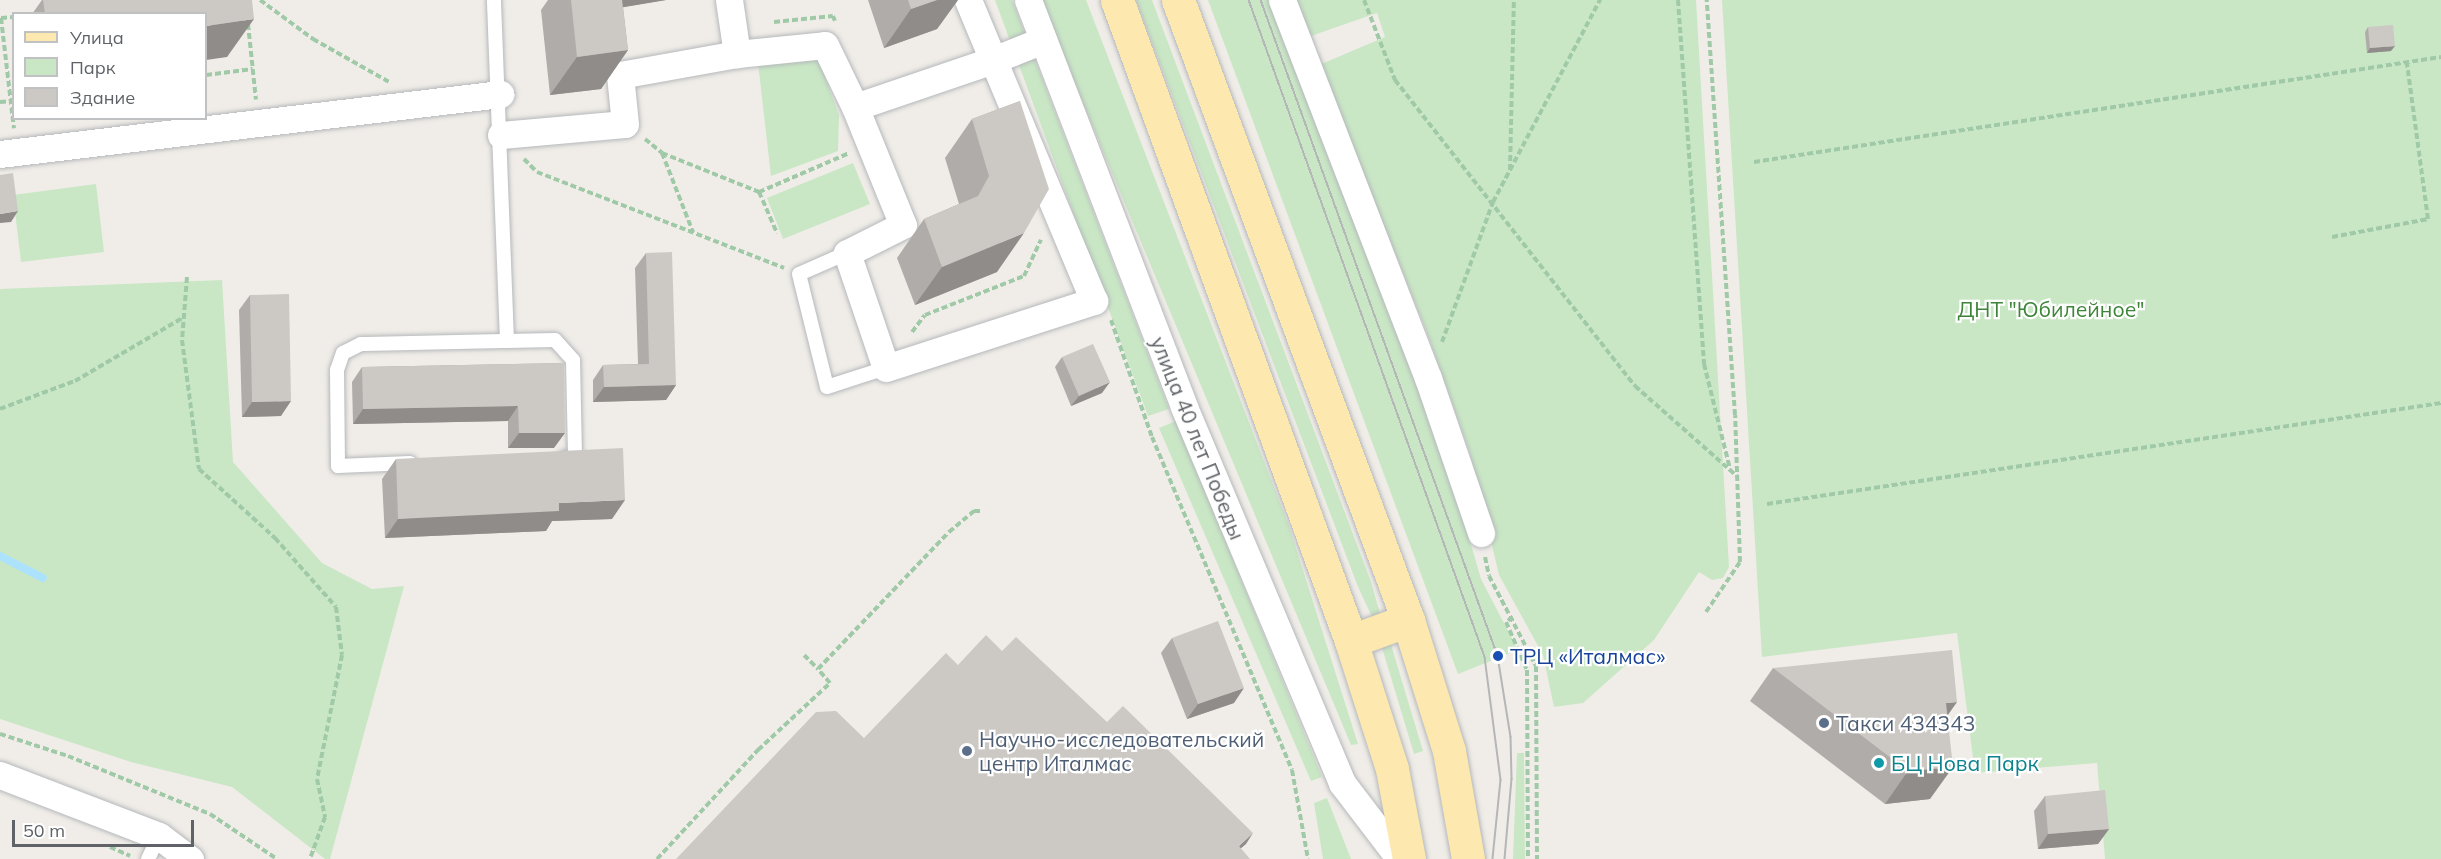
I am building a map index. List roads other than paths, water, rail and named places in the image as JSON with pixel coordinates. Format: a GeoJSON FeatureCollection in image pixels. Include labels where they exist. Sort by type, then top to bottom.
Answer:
{"type":"FeatureCollection","features":[{"type":"Feature","properties":{"kind":"main road"},"geometry":{"type":"LineString","coordinates":[[1117,0],[1351,641],[1392,769],[1409,859]]}},
{"type":"Feature","properties":{"kind":"main road"},"geometry":{"type":"LineString","coordinates":[[1178,0],[1408,620],[1449,752],[1468,859]]}},
{"type":"Feature","properties":{"kind":"main road"},"geometry":{"type":"LineString","coordinates":[[1351,641],[1408,620]]}},
{"type":"Feature","properties":{"kind":"street"},"geometry":{"type":"LineString","coordinates":[[729,0],[737,54]]}},
{"type":"Feature","properties":{"kind":"street"},"geometry":{"type":"LineString","coordinates":[[501,135],[625,124],[620,75],[737,54],[825,45],[855,107],[903,225],[847,253],[886,368],[1094,301],[968,0]]}},
{"type":"Feature","properties":{"kind":"street","name":"улица 40 лет Победы"},"geometry":{"type":"LineString","coordinates":[[1028,0],[1184,407],[1342,783],[1400,859]]}},
{"type":"Feature","properties":{"kind":"street"},"geometry":{"type":"LineString","coordinates":[[1282,0],[1428,378],[1480,532]]}},
{"type":"Feature","properties":{"kind":"street"},"geometry":{"type":"LineString","coordinates":[[855,107],[993,60],[1043,40]]}},
{"type":"Feature","properties":{"kind":"street"},"geometry":{"type":"LineString","coordinates":[[7,145],[500,94]]}},
{"type":"Feature","properties":{"kind":"street"},"geometry":{"type":"LineString","coordinates":[[0,775],[154,848],[190,859]]}},
{"type":"Feature","properties":{"kind":"lane"},"geometry":{"type":"LineString","coordinates":[[494,0],[500,94],[507,341]]}},
{"type":"Feature","properties":{"kind":"lane"},"geometry":{"type":"LineString","coordinates":[[847,253],[799,274],[827,387],[886,368]]}},
{"type":"Feature","properties":{"kind":"lane"},"geometry":{"type":"LineString","coordinates":[[421,463],[338,466],[337,370],[343,353],[361,344],[555,340],[573,360],[575,458],[551,459]]}},
{"type":"Feature","properties":{"kind":"waterway"},"geometry":{"type":"LineString","coordinates":[[0,556],[43,578]]}},
{"type":"Feature","properties":{"kind":"tram line"},"geometry":{"type":"LineString","coordinates":[[1249,0],[1485,657],[1501,780],[1493,859]]}},
{"type":"Feature","properties":{"kind":"tram line"},"geometry":{"type":"LineString","coordinates":[[1261,0],[1498,656],[1511,737],[1512,779],[1505,859]]}},
{"type":"Feature","properties":{"kind":"place","name":"ТРЦ «Италмас»"},"geometry":{"type":"Point","coordinates":[1498,656]}},
{"type":"Feature","properties":{"kind":"place","name":"Такси 434343"},"geometry":{"type":"Point","coordinates":[1824,723]}},
{"type":"Feature","properties":{"kind":"place","name":"Научно-исследовательский центр Италмас"},"geometry":{"type":"Point","coordinates":[967,751]}},
{"type":"Feature","properties":{"kind":"place","name":"БЦ Нова Парк"},"geometry":{"type":"Point","coordinates":[1879,763]}},
{"type":"Feature","properties":{"kind":"park label","name":"ДНТ \"Юбилейное\""},"geometry":{"type":"Point","coordinates":[2051,309]}}]}
